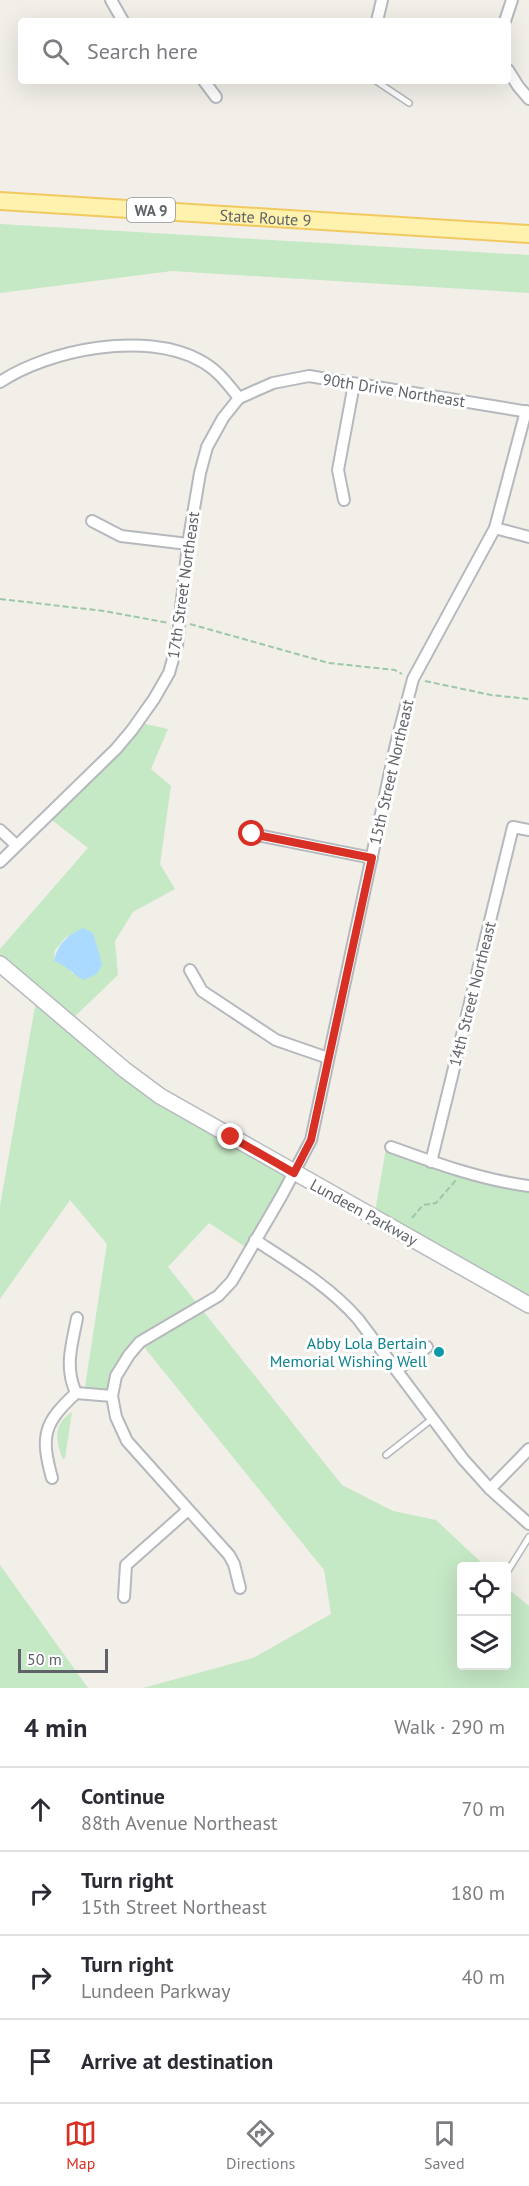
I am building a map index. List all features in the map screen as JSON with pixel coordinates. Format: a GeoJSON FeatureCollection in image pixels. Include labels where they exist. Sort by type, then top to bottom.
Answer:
{"type":"FeatureCollection","features":[{"type":"Feature","properties":{"kind":"main road","name":"State Route 9"},"geometry":{"type":"LineString","coordinates":[[0,201],[529,234]]}},
{"type":"Feature","properties":{"kind":"main road","name":"Lundeen Parkway"},"geometry":{"type":"LineString","coordinates":[[0,964],[125,1070],[160,1096],[529,1305]]}},
{"type":"Feature","properties":{"kind":"street"},"geometry":{"type":"LineString","coordinates":[[111,0],[121,18]]}},
{"type":"Feature","properties":{"kind":"street"},"geometry":{"type":"LineString","coordinates":[[378,18],[382,0]]}},
{"type":"Feature","properties":{"kind":"street"},"geometry":{"type":"LineString","coordinates":[[506,18],[512,0]]}},
{"type":"Feature","properties":{"kind":"street"},"geometry":{"type":"LineString","coordinates":[[511,75],[529,99]]}},
{"type":"Feature","properties":{"kind":"street"},"geometry":{"type":"LineString","coordinates":[[206,84],[216,97]]}},
{"type":"Feature","properties":{"kind":"street"},"geometry":{"type":"LineString","coordinates":[[0,382],[44,362],[80,351],[142,344],[176,351],[199,360],[218,372],[239,398]]}},
{"type":"Feature","properties":{"kind":"street","name":"90th Drive Northeast"},"geometry":{"type":"LineString","coordinates":[[239,398],[273,383],[309,376],[527,412]]}},
{"type":"Feature","properties":{"kind":"street"},"geometry":{"type":"LineString","coordinates":[[344,500],[338,470],[354,384]]}},
{"type":"Feature","properties":{"kind":"street","name":"17th Street Northeast"},"geometry":{"type":"LineString","coordinates":[[0,862],[116,749],[154,699],[169,673],[177,645],[188,544],[200,473],[207,447],[223,418],[239,398]]}},
{"type":"Feature","properties":{"kind":"street","name":"15th Street Northeast"},"geometry":{"type":"LineString","coordinates":[[112,1396],[116,1376],[140,1342],[218,1296],[232,1281],[311,1140],[396,744],[413,679],[495,528],[527,412]]}},
{"type":"Feature","properties":{"kind":"street"},"geometry":{"type":"LineString","coordinates":[[92,521],[121,536],[188,544]]}},
{"type":"Feature","properties":{"kind":"street"},"geometry":{"type":"LineString","coordinates":[[495,528],[529,537]]}},
{"type":"Feature","properties":{"kind":"street","name":"14th Street Northeast"},"geometry":{"type":"LineString","coordinates":[[431,1162],[513,827],[529,830]]}},
{"type":"Feature","properties":{"kind":"street"},"geometry":{"type":"LineString","coordinates":[[0,830],[16,845]]}},
{"type":"Feature","properties":{"kind":"street"},"geometry":{"type":"LineString","coordinates":[[252,834],[372,858]]}},
{"type":"Feature","properties":{"kind":"street"},"geometry":{"type":"LineString","coordinates":[[190,969],[202,991],[276,1041],[328,1058]]}},
{"type":"Feature","properties":{"kind":"street"},"geometry":{"type":"LineString","coordinates":[[390,1147],[463,1171],[507,1183],[529,1186]]}},
{"type":"Feature","properties":{"kind":"street"},"geometry":{"type":"LineString","coordinates":[[255,1240],[322,1284],[342,1300],[463,1459],[490,1490],[529,1524]]}},
{"type":"Feature","properties":{"kind":"street"},"geometry":{"type":"LineString","coordinates":[[76,1393],[69,1378],[69,1362],[77,1318]]}},
{"type":"Feature","properties":{"kind":"street"},"geometry":{"type":"LineString","coordinates":[[397,1370],[427,1347]]}},
{"type":"Feature","properties":{"kind":"street"},"geometry":{"type":"LineString","coordinates":[[52,1478],[44,1452],[47,1430],[57,1412],[76,1393],[112,1396],[116,1417],[127,1441],[229,1555],[234,1564],[240,1588]]}},
{"type":"Feature","properties":{"kind":"street"},"geometry":{"type":"LineString","coordinates":[[490,1490],[529,1449]]}},
{"type":"Feature","properties":{"kind":"street"},"geometry":{"type":"LineString","coordinates":[[124,1597],[126,1565],[188,1510]]}},
{"type":"Feature","properties":{"kind":"lane"},"geometry":{"type":"LineString","coordinates":[[380,84],[409,103]]}},
{"type":"Feature","properties":{"kind":"lane"},"geometry":{"type":"LineString","coordinates":[[386,1455],[432,1419]]}},
{"type":"Feature","properties":{"kind":"lane"},"geometry":{"type":"LineString","coordinates":[[511,1567],[529,1537]]}},
{"type":"Feature","properties":{"kind":"path"},"geometry":{"type":"LineString","coordinates":[[0,600],[104,611],[178,624],[194,624],[283,652],[329,663],[395,670],[413,679],[491,695],[529,699]]}},
{"type":"Feature","properties":{"kind":"path"},"geometry":{"type":"LineString","coordinates":[[412,1218],[423,1205],[436,1203],[463,1171]]}},
{"type":"Feature","properties":{"kind":"green space"},"geometry":{"type":"Polygon","coordinates":[[[0,224],[529,255],[529,293],[172,271],[0,293],[0,224]]]}},
{"type":"Feature","properties":{"kind":"green space"},"geometry":{"type":"Polygon","coordinates":[[[141,723],[168,729],[151,769],[171,786],[160,864],[175,889],[133,912],[115,941],[118,975],[69,1022],[125,1070],[294,1173],[250,1250],[209,1223],[168,1267],[342,1485],[393,1511],[436,1520],[481,1562],[457,1562],[457,1670],[511,1670],[511,1591],[529,1606],[529,1688],[143,1688],[253,1658],[331,1614],[324,1570],[140,1342],[129,1355],[112,1396],[84,1393],[107,1244],[70,1200],[0,1299],[0,1206],[37,995],[0,964],[0,949],[88,848],[44,814],[141,723]],[[93,933],[66,937],[55,950],[54,961],[64,964],[73,974],[97,949],[93,933]]]}},
{"type":"Feature","properties":{"kind":"green space"},"geometry":{"type":"Polygon","coordinates":[[[387,1143],[431,1162],[529,1186],[529,1305],[374,1217],[387,1143]]]}},
{"type":"Feature","properties":{"kind":"green space"},"geometry":{"type":"Polygon","coordinates":[[[72,1412],[63,1459],[58,1446],[57,1433],[61,1422],[72,1412]]]}},
{"type":"Feature","properties":{"kind":"green space"},"geometry":{"type":"Polygon","coordinates":[[[0,1565],[88,1688],[0,1688],[0,1565]]]}},
{"type":"Feature","properties":{"kind":"water"},"geometry":{"type":"Polygon","coordinates":[[[83,928],[93,933],[102,964],[97,974],[83,980],[54,961],[64,941],[83,928]]]}},
{"type":"Feature","properties":{"kind":"place","name":"Abby Lola Bertain Memorial Wishing Well"},"geometry":{"type":"Point","coordinates":[439,1352]}},
{"type":"Feature","properties":{"kind":"route"},"geometry":{"type":"LineString","coordinates":[[231,1137],[294,1173],[311,1140],[372,858],[252,834]]}}]}
